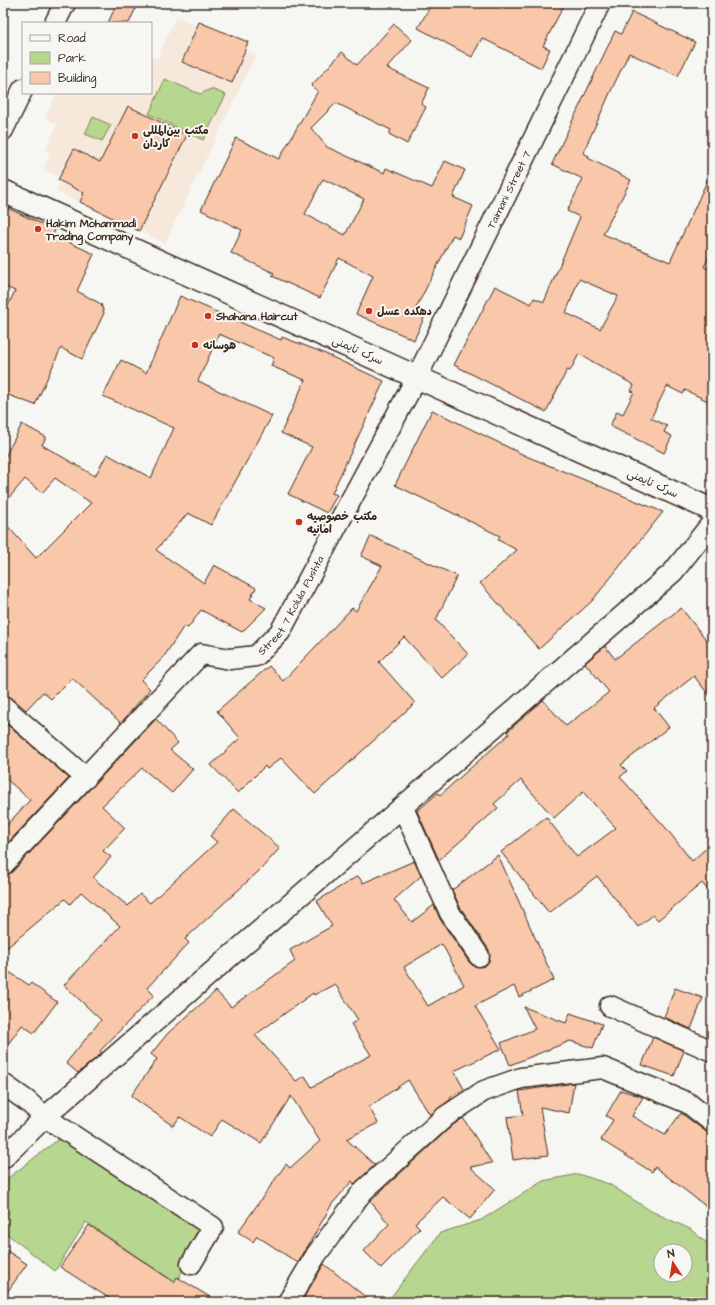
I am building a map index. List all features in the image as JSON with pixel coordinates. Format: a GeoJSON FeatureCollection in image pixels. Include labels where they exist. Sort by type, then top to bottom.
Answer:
{"type":"FeatureCollection","features":[{"type":"Feature","properties":{"kind":"main road","name":"سرک تایمنی"},"geometry":{"type":"LineString","coordinates":[[3,191],[712,510]]}},
{"type":"Feature","properties":{"kind":"street"},"geometry":{"type":"LineString","coordinates":[[56,22],[65,3]]}},
{"type":"Feature","properties":{"kind":"street","name":"Taimani Street 7"},"geometry":{"type":"LineString","coordinates":[[417,377],[600,3]]}},
{"type":"Feature","properties":{"kind":"street"},"geometry":{"type":"LineString","coordinates":[[3,130],[22,91]]}},
{"type":"Feature","properties":{"kind":"street","name":"Street 7 Kolula Pushta"},"geometry":{"type":"LineString","coordinates":[[3,865],[201,654],[230,659],[256,656],[280,632],[417,377]]}},
{"type":"Feature","properties":{"kind":"street"},"geometry":{"type":"LineString","coordinates":[[3,1158],[45,1117],[403,808],[673,572],[712,523]]}},
{"type":"Feature","properties":{"kind":"street"},"geometry":{"type":"LineString","coordinates":[[3,706],[86,778]]}},
{"type":"Feature","properties":{"kind":"street"},"geometry":{"type":"LineString","coordinates":[[403,808],[450,913],[479,956]]}},
{"type":"Feature","properties":{"kind":"street"},"geometry":{"type":"LineString","coordinates":[[610,1006],[712,1051]]}},
{"type":"Feature","properties":{"kind":"street"},"geometry":{"type":"LineString","coordinates":[[288,1302],[316,1255],[363,1190],[446,1116],[484,1091],[521,1078],[603,1068],[688,1103],[712,1122]]}},
{"type":"Feature","properties":{"kind":"street"},"geometry":{"type":"LineString","coordinates":[[3,1084],[27,1101],[45,1117],[213,1227],[191,1264]]}},
{"type":"Feature","properties":{"kind":"shaded area","name":"مکتب بین‌المللی کاردان"},"geometry":{"type":"Polygon","coordinates":[[[176,16],[256,55],[165,243],[56,191],[62,178],[43,169],[50,153],[45,150],[57,125],[45,117],[56,94],[152,94],[152,57],[157,59],[176,16]]]}},
{"type":"Feature","properties":{"kind":"green space"},"geometry":{"type":"Polygon","coordinates":[[[165,79],[200,94],[211,89],[226,95],[203,140],[149,114],[165,79]]]}},
{"type":"Feature","properties":{"kind":"green space"},"geometry":{"type":"Polygon","coordinates":[[[93,117],[111,125],[102,141],[85,134],[93,117]]]}},
{"type":"Feature","properties":{"kind":"green space"},"geometry":{"type":"Polygon","coordinates":[[[60,1138],[204,1230],[176,1283],[86,1222],[55,1271],[3,1231],[3,1182],[60,1138]]]}},
{"type":"Feature","properties":{"kind":"green space"},"geometry":{"type":"Polygon","coordinates":[[[578,1174],[609,1184],[651,1211],[690,1229],[712,1247],[712,1302],[387,1302],[440,1233],[481,1220],[543,1181],[578,1174]]]}},
{"type":"Feature","properties":{"kind":"building"},"geometry":{"type":"Polygon","coordinates":[[[117,3],[138,3],[129,22],[108,22],[117,3]]]}},
{"type":"Feature","properties":{"kind":"building"},"geometry":{"type":"Polygon","coordinates":[[[432,3],[565,3],[543,46],[550,49],[541,68],[482,38],[472,57],[418,28],[432,3]]]}},
{"type":"Feature","properties":{"kind":"building"},"geometry":{"type":"Polygon","coordinates":[[[632,12],[695,42],[678,76],[629,53],[583,153],[589,156],[588,158],[631,180],[603,234],[670,262],[712,170],[712,250],[704,267],[712,270],[712,403],[685,390],[683,394],[667,386],[651,418],[667,426],[664,432],[672,436],[664,453],[610,426],[617,411],[623,414],[634,392],[631,391],[634,385],[579,354],[570,371],[567,370],[546,412],[454,365],[495,286],[531,304],[534,298],[544,302],[580,217],[567,211],[583,179],[552,164],[615,31],[621,34],[632,12]],[[579,279],[566,313],[600,329],[618,296],[579,279]]]}},
{"type":"Feature","properties":{"kind":"building"},"geometry":{"type":"Polygon","coordinates":[[[199,22],[248,42],[232,83],[182,62],[199,22]]]}},
{"type":"Feature","properties":{"kind":"building"},"geometry":{"type":"Polygon","coordinates":[[[394,24],[412,40],[387,68],[429,88],[421,104],[426,107],[407,144],[389,134],[391,130],[336,103],[311,128],[327,147],[384,173],[386,168],[432,188],[445,161],[465,170],[453,197],[473,206],[459,238],[453,235],[414,312],[425,316],[414,340],[356,314],[373,276],[339,258],[320,298],[272,276],[274,273],[231,253],[242,230],[201,210],[236,138],[279,159],[318,91],[311,86],[342,52],[357,65],[394,24]],[[323,179],[305,214],[345,235],[364,199],[323,179]]]}},
{"type":"Feature","properties":{"kind":"building"},"geometry":{"type":"Polygon","coordinates":[[[128,106],[187,135],[139,231],[80,202],[84,193],[58,180],[74,149],[100,162],[128,106]]]}},
{"type":"Feature","properties":{"kind":"building"},"geometry":{"type":"Polygon","coordinates":[[[3,206],[55,230],[53,235],[94,254],[77,291],[101,304],[104,313],[82,359],[61,348],[35,405],[3,393],[3,316],[15,291],[3,286],[3,206]]]}},
{"type":"Feature","properties":{"kind":"building"},"geometry":{"type":"Polygon","coordinates":[[[180,296],[281,340],[282,337],[319,351],[384,381],[332,493],[337,495],[327,513],[288,494],[312,447],[281,433],[305,380],[271,366],[274,358],[219,334],[198,381],[272,416],[211,525],[188,513],[156,550],[204,583],[214,565],[256,588],[250,599],[266,608],[242,632],[201,610],[188,628],[184,626],[163,658],[141,680],[150,689],[121,723],[72,678],[51,699],[43,692],[26,710],[11,697],[3,695],[3,521],[36,558],[91,503],[55,478],[42,493],[25,479],[3,505],[3,461],[22,424],[46,437],[42,445],[95,476],[107,454],[151,478],[174,428],[103,396],[121,360],[146,373],[180,296]]]}},
{"type":"Feature","properties":{"kind":"building"},"geometry":{"type":"Polygon","coordinates":[[[432,410],[526,456],[663,512],[592,601],[539,649],[480,583],[517,550],[498,540],[500,536],[395,485],[432,410]]]}},
{"type":"Feature","properties":{"kind":"building"},"geometry":{"type":"Polygon","coordinates":[[[371,536],[457,576],[436,620],[468,654],[442,678],[404,637],[379,662],[415,703],[315,794],[281,758],[267,769],[265,766],[238,793],[211,765],[240,738],[217,711],[269,666],[283,681],[352,608],[356,611],[382,566],[361,556],[371,536]]]}},
{"type":"Feature","properties":{"kind":"building"},"geometry":{"type":"Polygon","coordinates":[[[681,608],[712,647],[712,699],[694,676],[654,708],[669,727],[621,765],[627,771],[620,777],[666,828],[692,861],[712,843],[712,895],[702,883],[658,920],[653,915],[638,927],[597,876],[549,913],[501,852],[546,817],[577,857],[616,828],[583,792],[554,818],[521,780],[494,804],[498,808],[439,860],[417,811],[438,793],[440,795],[509,734],[507,732],[543,700],[566,726],[609,692],[585,663],[605,646],[615,659],[681,608]]]}},
{"type":"Feature","properties":{"kind":"building"},"geometry":{"type":"Polygon","coordinates":[[[156,719],[178,743],[170,750],[193,769],[172,793],[142,768],[102,806],[125,828],[103,851],[111,857],[93,878],[128,906],[140,894],[150,903],[217,842],[210,836],[234,809],[280,848],[260,870],[185,939],[189,943],[147,988],[154,995],[100,1051],[102,1053],[78,1073],[66,1063],[101,1020],[64,985],[120,926],[81,892],[70,904],[65,899],[3,951],[3,876],[11,873],[156,719]]]}},
{"type":"Feature","properties":{"kind":"building"},"geometry":{"type":"Polygon","coordinates":[[[3,721],[69,778],[3,848],[3,829],[30,800],[3,776],[3,721]]]}},
{"type":"Feature","properties":{"kind":"building"},"geometry":{"type":"Polygon","coordinates":[[[498,855],[554,980],[519,997],[514,986],[475,1006],[501,1049],[454,1071],[464,1089],[450,1097],[451,1099],[430,1115],[408,1080],[369,1107],[378,1123],[346,1139],[375,1165],[354,1184],[352,1181],[332,1204],[298,1263],[257,1236],[253,1242],[238,1232],[286,1164],[290,1168],[320,1141],[291,1096],[261,1143],[222,1119],[210,1137],[180,1117],[173,1126],[131,1096],[157,1059],[151,1054],[168,1033],[216,991],[231,1007],[295,961],[290,950],[332,926],[317,901],[358,876],[363,883],[414,861],[421,876],[394,900],[412,922],[434,905],[440,919],[469,962],[474,966],[485,966],[489,961],[489,950],[460,907],[452,890],[498,855]],[[442,944],[404,967],[428,1006],[464,985],[442,944]],[[335,984],[314,995],[313,993],[255,1035],[296,1081],[305,1076],[312,1087],[371,1055],[351,1024],[358,1020],[335,984]]]}},
{"type":"Feature","properties":{"kind":"building"},"geometry":{"type":"Polygon","coordinates":[[[3,968],[29,985],[31,983],[57,1002],[34,1033],[22,1025],[3,1051],[3,968]]]}},
{"type":"Feature","properties":{"kind":"building"},"geometry":{"type":"Polygon","coordinates":[[[675,988],[703,998],[691,1029],[664,1017],[675,988]]]}},
{"type":"Feature","properties":{"kind":"building"},"geometry":{"type":"Polygon","coordinates":[[[524,1007],[566,1023],[570,1013],[602,1024],[593,1048],[570,1041],[510,1065],[501,1043],[535,1029],[524,1007]]]}},
{"type":"Feature","properties":{"kind":"building"},"geometry":{"type":"Polygon","coordinates":[[[653,1037],[684,1051],[674,1076],[642,1065],[653,1037]]]}},
{"type":"Feature","properties":{"kind":"building"},"geometry":{"type":"Polygon","coordinates":[[[574,1083],[569,1113],[540,1107],[548,1155],[513,1160],[507,1117],[523,1115],[519,1091],[574,1083]]]}},
{"type":"Feature","properties":{"kind":"building"},"geometry":{"type":"Polygon","coordinates":[[[621,1090],[643,1097],[632,1116],[665,1135],[681,1113],[705,1131],[712,1133],[712,1211],[655,1167],[652,1172],[601,1140],[613,1120],[606,1116],[621,1090]]]}},
{"type":"Feature","properties":{"kind":"building"},"geometry":{"type":"Polygon","coordinates":[[[463,1118],[492,1163],[470,1167],[495,1189],[470,1219],[443,1197],[415,1223],[420,1228],[381,1268],[364,1251],[389,1224],[370,1201],[453,1125],[463,1118]]]}},
{"type":"Feature","properties":{"kind":"building"},"geometry":{"type":"Polygon","coordinates":[[[89,1225],[174,1282],[177,1277],[218,1302],[115,1302],[60,1267],[89,1225]]]}},
{"type":"Feature","properties":{"kind":"building"},"geometry":{"type":"Polygon","coordinates":[[[3,1248],[27,1264],[3,1298],[3,1248]]]}},
{"type":"Feature","properties":{"kind":"building"},"geometry":{"type":"Polygon","coordinates":[[[324,1264],[372,1302],[301,1302],[324,1264]]]}},
{"type":"Feature","properties":{"kind":"place","name":"مکتب بین‌المللی کاردان"},"geometry":{"type":"Point","coordinates":[135,136]}},
{"type":"Feature","properties":{"kind":"place","name":"Hakim Mohammadi Trading Company"},"geometry":{"type":"Point","coordinates":[38,229]}},
{"type":"Feature","properties":{"kind":"place","name":"دهکده عسل"},"geometry":{"type":"Point","coordinates":[369,311]}},
{"type":"Feature","properties":{"kind":"place","name":"Shahana Haircut"},"geometry":{"type":"Point","coordinates":[208,316]}},
{"type":"Feature","properties":{"kind":"place","name":"هوسانه"},"geometry":{"type":"Point","coordinates":[195,345]}},
{"type":"Feature","properties":{"kind":"place","name":"مکتب خصوصیه امانیه"},"geometry":{"type":"Point","coordinates":[299,522]}}]}
